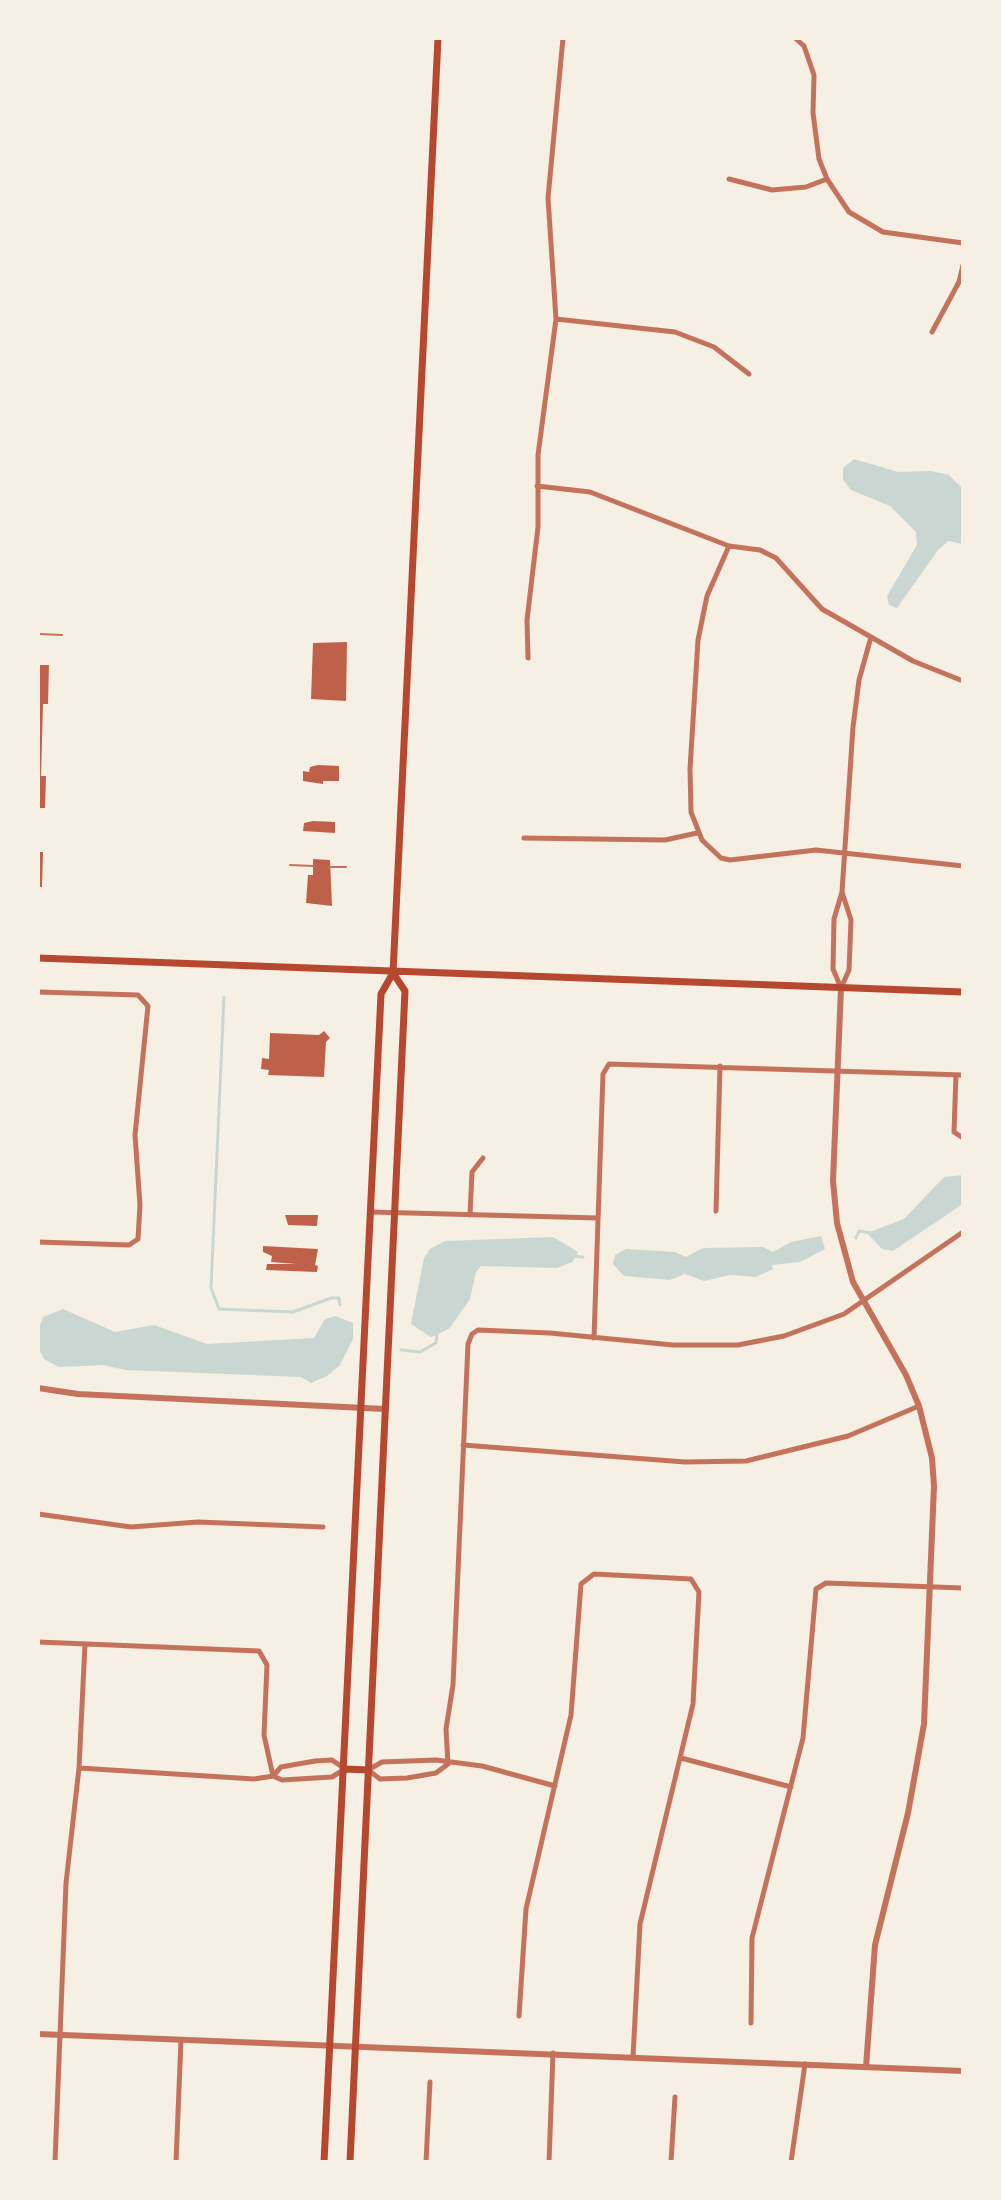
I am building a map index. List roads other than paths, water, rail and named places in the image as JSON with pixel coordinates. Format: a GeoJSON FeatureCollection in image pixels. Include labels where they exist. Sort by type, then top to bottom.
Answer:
{"type":"FeatureCollection","features":[{"type":"Feature","properties":{"kind":"main road"},"geometry":{"type":"LineString","coordinates":[[324,2162],[381,994],[393,973],[438,38]]}},
{"type":"Feature","properties":{"kind":"main road"},"geometry":{"type":"LineString","coordinates":[[38,958],[963,992]]}},
{"type":"Feature","properties":{"kind":"main road"},"geometry":{"type":"LineString","coordinates":[[350,2162],[405,991],[393,973]]}},
{"type":"Feature","properties":{"kind":"main road"},"geometry":{"type":"LineString","coordinates":[[345,1769],[368,1770]]}},
{"type":"Feature","properties":{"kind":"street"},"geometry":{"type":"LineString","coordinates":[[528,658],[527,620],[538,527],[538,455],[556,319],[548,198],[563,38]]}},
{"type":"Feature","properties":{"kind":"street"},"geometry":{"type":"LineString","coordinates":[[795,38],[804,46],[814,75],[813,113],[819,159],[827,179],[849,212],[883,232],[963,243]]}},
{"type":"Feature","properties":{"kind":"street"},"geometry":{"type":"LineString","coordinates":[[729,179],[772,190],[806,187],[827,179]]}},
{"type":"Feature","properties":{"kind":"street"},"geometry":{"type":"LineString","coordinates":[[932,332],[959,282],[963,265]]}},
{"type":"Feature","properties":{"kind":"street"},"geometry":{"type":"LineString","coordinates":[[556,319],[675,332],[714,347],[749,374]]}},
{"type":"Feature","properties":{"kind":"street"},"geometry":{"type":"LineString","coordinates":[[537,486],[590,492],[729,546],[760,550],[776,558],[822,609],[913,661],[963,681]]}},
{"type":"Feature","properties":{"kind":"street"},"geometry":{"type":"LineString","coordinates":[[729,546],[707,596],[698,640],[690,769],[691,812],[697,833],[721,858],[730,860],[792,851],[846,853],[963,866]]}},
{"type":"Feature","properties":{"kind":"street"},"geometry":{"type":"LineString","coordinates":[[841,988],[833,969],[834,919],[842,892],[859,680],[871,637]]}},
{"type":"Feature","properties":{"kind":"street"},"geometry":{"type":"LineString","coordinates":[[524,838],[665,840],[697,833]]}},
{"type":"Feature","properties":{"kind":"street"},"geometry":{"type":"LineString","coordinates":[[842,892],[851,920],[849,970],[841,988],[836,1214],[846,1261],[863,1302],[906,1375],[919,1406],[932,1458],[934,1486],[920,1750],[875,1945],[866,2067]]}},
{"type":"Feature","properties":{"kind":"street"},"geometry":{"type":"LineString","coordinates":[[38,992],[138,995],[148,1006],[135,1135],[140,1205],[138,1239],[129,1245],[38,1242]]}},
{"type":"Feature","properties":{"kind":"street"},"geometry":{"type":"LineString","coordinates":[[594,1338],[603,1074],[606,1067],[613,1063],[960,1075],[954,1132],[963,1138]]}},
{"type":"Feature","properties":{"kind":"street"},"geometry":{"type":"LineString","coordinates":[[716,1211],[720,1066]]}},
{"type":"Feature","properties":{"kind":"street"},"geometry":{"type":"LineString","coordinates":[[470,1215],[472,1172],[483,1158]]}},
{"type":"Feature","properties":{"kind":"street"},"geometry":{"type":"LineString","coordinates":[[371,1212],[598,1218]]}},
{"type":"Feature","properties":{"kind":"street"},"geometry":{"type":"LineString","coordinates":[[448,1764],[446,1729],[453,1685],[468,1344],[472,1334],[492,1331],[673,1345],[738,1345],[784,1336],[844,1314],[963,1232]]}},
{"type":"Feature","properties":{"kind":"street"},"geometry":{"type":"LineString","coordinates":[[38,1388],[78,1394],[385,1409]]}},
{"type":"Feature","properties":{"kind":"street"},"geometry":{"type":"LineString","coordinates":[[463,1445],[685,1462],[746,1461],[848,1436],[919,1406]]}},
{"type":"Feature","properties":{"kind":"street"},"geometry":{"type":"LineString","coordinates":[[38,1514],[131,1527],[198,1522],[323,1527]]}},
{"type":"Feature","properties":{"kind":"street"},"geometry":{"type":"LineString","coordinates":[[519,2016],[526,1909],[571,1715],[578,1605],[585,1579],[594,1574],[685,1577],[698,1587],[693,1704],[640,1924],[633,2057]]}},
{"type":"Feature","properties":{"kind":"street"},"geometry":{"type":"LineString","coordinates":[[751,2023],[752,1938],[791,1787],[809,1699],[816,1589],[826,1583],[963,1588]]}},
{"type":"Feature","properties":{"kind":"street"},"geometry":{"type":"LineString","coordinates":[[38,1642],[254,1650],[263,1655],[267,1665],[264,1735],[273,1776]]}},
{"type":"Feature","properties":{"kind":"street"},"geometry":{"type":"LineString","coordinates":[[55,2162],[66,1883],[79,1768],[85,1644]]}},
{"type":"Feature","properties":{"kind":"street"},"geometry":{"type":"LineString","coordinates":[[681,1758],[791,1787]]}},
{"type":"Feature","properties":{"kind":"street"},"geometry":{"type":"LineString","coordinates":[[79,1768],[254,1779],[273,1776],[282,1780],[332,1777],[345,1769],[332,1760],[315,1761],[281,1767],[273,1776]]}},
{"type":"Feature","properties":{"kind":"street"},"geometry":{"type":"LineString","coordinates":[[448,1764],[436,1773],[407,1778],[380,1779],[368,1770],[382,1762],[436,1760],[448,1764],[482,1766],[555,1786]]}},
{"type":"Feature","properties":{"kind":"street"},"geometry":{"type":"LineString","coordinates":[[38,2034],[963,2071]]}},
{"type":"Feature","properties":{"kind":"street"},"geometry":{"type":"LineString","coordinates":[[176,2162],[181,2040]]}},
{"type":"Feature","properties":{"kind":"street"},"geometry":{"type":"LineString","coordinates":[[549,2162],[553,2053]]}},
{"type":"Feature","properties":{"kind":"street"},"geometry":{"type":"LineString","coordinates":[[791,2162],[805,2064]]}},
{"type":"Feature","properties":{"kind":"street"},"geometry":{"type":"LineString","coordinates":[[426,2162],[430,2082]]}},
{"type":"Feature","properties":{"kind":"street"},"geometry":{"type":"LineString","coordinates":[[671,2162],[675,2097]]}},
{"type":"Feature","properties":{"kind":"lane"},"geometry":{"type":"LineString","coordinates":[[38,634],[62,635]]}},
{"type":"Feature","properties":{"kind":"lane"},"geometry":{"type":"LineString","coordinates":[[290,865],[313,866]]}},
{"type":"Feature","properties":{"kind":"lane"},"geometry":{"type":"LineString","coordinates":[[329,867],[346,867]]}},
{"type":"Feature","properties":{"kind":"waterway"},"geometry":{"type":"LineString","coordinates":[[224,997],[211,1288],[219,1309],[293,1312],[331,1298],[339,1298],[340,1305]]}},
{"type":"Feature","properties":{"kind":"waterway"},"geometry":{"type":"LineString","coordinates":[[856,1238],[859,1231],[871,1233]]}},
{"type":"Feature","properties":{"kind":"waterway"},"geometry":{"type":"LineString","coordinates":[[572,1256],[583,1257]]}},
{"type":"Feature","properties":{"kind":"waterway"},"geometry":{"type":"LineString","coordinates":[[401,1350],[420,1352],[436,1343],[437,1332]]}}]}
